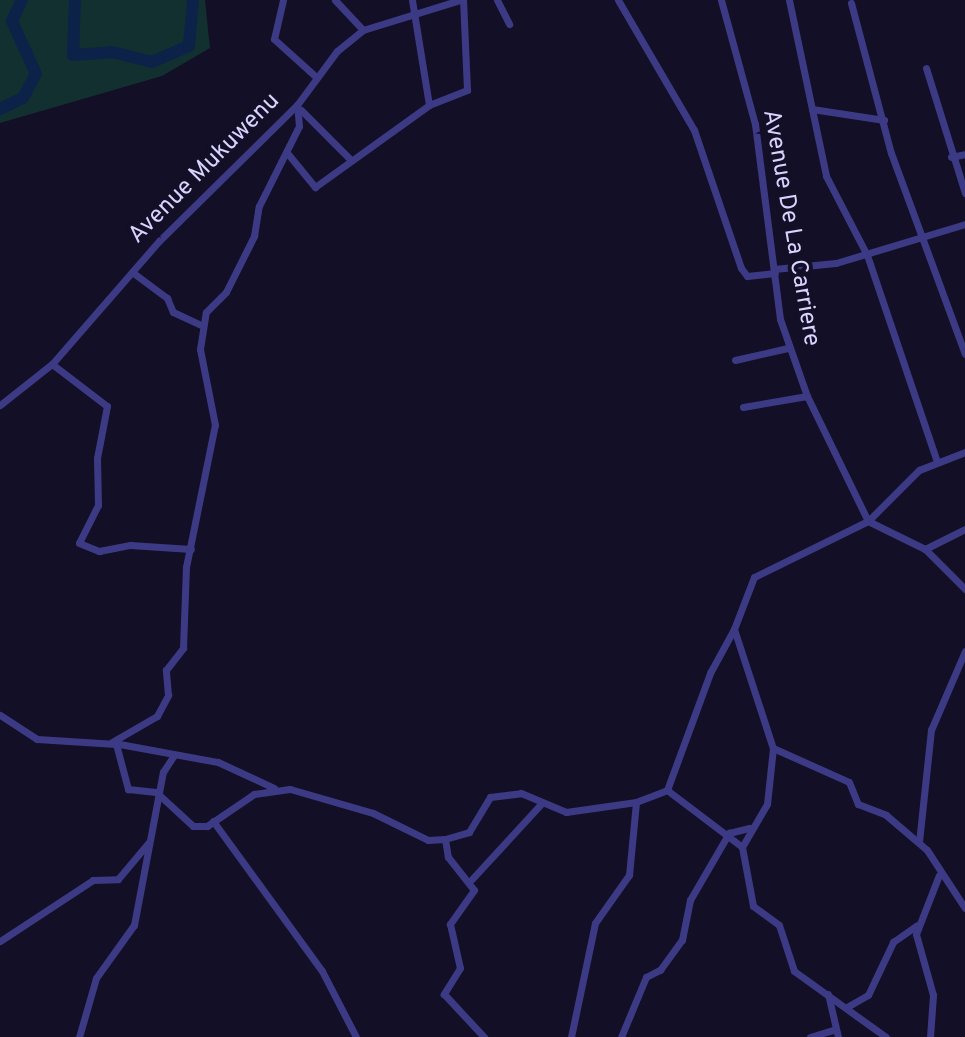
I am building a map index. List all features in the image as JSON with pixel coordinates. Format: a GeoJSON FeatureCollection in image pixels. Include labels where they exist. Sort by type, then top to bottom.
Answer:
{"type":"FeatureCollection","features":[{"type":"Feature","properties":{"kind":"street"},"geometry":{"type":"LineString","coordinates":[[283,0],[274,39],[316,77]]}},
{"type":"Feature","properties":{"kind":"street"},"geometry":{"type":"LineString","coordinates":[[335,0],[363,30]]}},
{"type":"Feature","properties":{"kind":"street"},"geometry":{"type":"LineString","coordinates":[[412,0],[429,105]]}},
{"type":"Feature","properties":{"kind":"street"},"geometry":{"type":"LineString","coordinates":[[288,154],[313,187],[429,105],[467,90],[461,0]]}},
{"type":"Feature","properties":{"kind":"street","name":"Avenue Mukuwenu"},"geometry":{"type":"LineString","coordinates":[[0,405],[52,364],[132,272],[299,107],[316,77],[363,30],[461,0]]}},
{"type":"Feature","properties":{"kind":"street"},"geometry":{"type":"LineString","coordinates":[[497,0],[509,24]]}},
{"type":"Feature","properties":{"kind":"street"},"geometry":{"type":"LineString","coordinates":[[618,0],[694,130],[741,268],[747,276],[867,255],[965,224]]}},
{"type":"Feature","properties":{"kind":"street","name":"Avenue De La Carriere"},"geometry":{"type":"LineString","coordinates":[[721,0],[755,124],[788,348],[807,396],[868,521]]}},
{"type":"Feature","properties":{"kind":"street"},"geometry":{"type":"LineString","coordinates":[[789,0],[826,176],[867,255],[937,462]]}},
{"type":"Feature","properties":{"kind":"street"},"geometry":{"type":"LineString","coordinates":[[851,3],[921,236],[965,354]]}},
{"type":"Feature","properties":{"kind":"street"},"geometry":{"type":"LineString","coordinates":[[926,68],[951,157],[965,193]]}},
{"type":"Feature","properties":{"kind":"street"},"geometry":{"type":"LineString","coordinates":[[299,107],[351,160]]}},
{"type":"Feature","properties":{"kind":"street"},"geometry":{"type":"LineString","coordinates":[[112,742],[147,725],[165,702],[166,670],[179,658],[187,631],[191,549],[215,425],[202,366],[203,326],[238,272],[259,206],[288,154],[299,107]]}},
{"type":"Feature","properties":{"kind":"street"},"geometry":{"type":"LineString","coordinates":[[812,109],[884,120]]}},
{"type":"Feature","properties":{"kind":"street"},"geometry":{"type":"LineString","coordinates":[[951,157],[965,154]]}},
{"type":"Feature","properties":{"kind":"street"},"geometry":{"type":"LineString","coordinates":[[132,272],[167,298],[173,312],[203,326]]}},
{"type":"Feature","properties":{"kind":"street"},"geometry":{"type":"LineString","coordinates":[[735,360],[788,348]]}},
{"type":"Feature","properties":{"kind":"street"},"geometry":{"type":"LineString","coordinates":[[52,364],[107,406],[98,508],[79,543],[99,551],[191,549]]}},
{"type":"Feature","properties":{"kind":"street"},"geometry":{"type":"LineString","coordinates":[[743,407],[807,396]]}},
{"type":"Feature","properties":{"kind":"street"},"geometry":{"type":"LineString","coordinates":[[0,715],[37,739],[112,742],[218,762],[275,788],[373,813],[428,840],[469,832],[490,797],[521,793],[566,812],[636,802],[667,790],[754,577],[868,521],[909,477],[965,452]]}},
{"type":"Feature","properties":{"kind":"street"},"geometry":{"type":"LineString","coordinates":[[868,521],[925,549],[965,589]]}},
{"type":"Feature","properties":{"kind":"street"},"geometry":{"type":"LineString","coordinates":[[925,549],[965,529]]}},
{"type":"Feature","properties":{"kind":"street"},"geometry":{"type":"LineString","coordinates":[[734,629],[773,748],[767,804],[749,828],[742,847]]}},
{"type":"Feature","properties":{"kind":"street"},"geometry":{"type":"LineString","coordinates":[[919,842],[931,730],[965,651]]}},
{"type":"Feature","properties":{"kind":"street"},"geometry":{"type":"LineString","coordinates":[[112,742],[120,747],[128,789],[162,795],[193,826],[213,821],[275,788]]}},
{"type":"Feature","properties":{"kind":"street"},"geometry":{"type":"LineString","coordinates":[[773,748],[849,782],[858,804],[886,815],[919,842],[939,875],[963,896],[965,908]]}},
{"type":"Feature","properties":{"kind":"street"},"geometry":{"type":"LineString","coordinates":[[79,1037],[99,971],[134,925],[151,840],[174,755]]}},
{"type":"Feature","properties":{"kind":"street"},"geometry":{"type":"LineString","coordinates":[[667,790],[729,833],[742,847],[757,912],[779,925],[794,971],[886,1037]]}},
{"type":"Feature","properties":{"kind":"street"},"geometry":{"type":"LineString","coordinates":[[571,1037],[595,923],[629,875],[636,802]]}},
{"type":"Feature","properties":{"kind":"street"},"geometry":{"type":"LineString","coordinates":[[484,1037],[444,994],[460,968],[450,924],[470,900],[472,879],[541,804]]}},
{"type":"Feature","properties":{"kind":"street"},"geometry":{"type":"LineString","coordinates":[[213,821],[322,971],[356,1037]]}},
{"type":"Feature","properties":{"kind":"street"},"geometry":{"type":"LineString","coordinates":[[621,1037],[646,977],[660,970],[682,940],[690,900],[729,833],[749,828]]}},
{"type":"Feature","properties":{"kind":"street"},"geometry":{"type":"LineString","coordinates":[[445,839],[448,857],[472,879]]}},
{"type":"Feature","properties":{"kind":"street"},"geometry":{"type":"LineString","coordinates":[[0,941],[93,880],[118,879],[151,840]]}},
{"type":"Feature","properties":{"kind":"street"},"geometry":{"type":"LineString","coordinates":[[847,1007],[868,995],[893,942],[917,925],[939,875]]}},
{"type":"Feature","properties":{"kind":"street"},"geometry":{"type":"LineString","coordinates":[[917,925],[933,995],[930,1037]]}},
{"type":"Feature","properties":{"kind":"street"},"geometry":{"type":"LineString","coordinates":[[810,1037],[837,1033],[828,994]]}},
{"type":"Feature","properties":{"kind":"green space"},"geometry":{"type":"Polygon","coordinates":[[[0,0],[205,0],[210,48],[162,76],[0,123],[0,0]]]}},
{"type":"Feature","properties":{"kind":"waterway"},"geometry":{"type":"LineString","coordinates":[[0,109],[23,98],[36,74],[12,21],[22,0]]}},
{"type":"Feature","properties":{"kind":"waterway"},"geometry":{"type":"LineString","coordinates":[[75,0],[73,55],[112,52],[152,62],[189,46],[193,0]]}}]}
